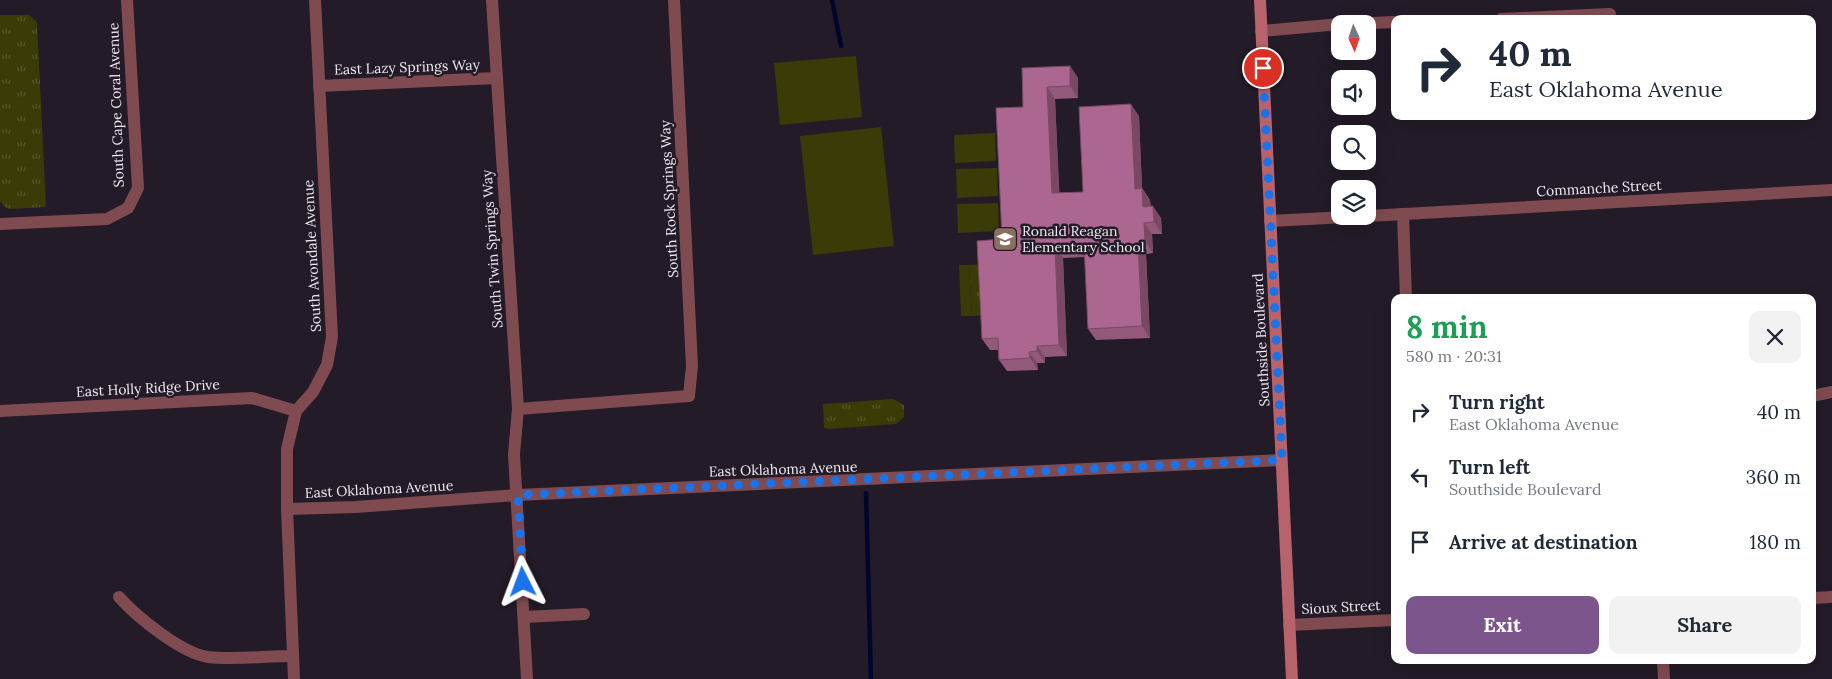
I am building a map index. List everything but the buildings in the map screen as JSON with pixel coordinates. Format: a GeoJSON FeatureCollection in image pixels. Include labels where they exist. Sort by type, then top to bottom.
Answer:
{"type":"FeatureCollection","features":[{"type":"Feature","properties":{"kind":"main road","name":"Southside Boulevard"},"geometry":{"type":"LineString","coordinates":[[1260,0],[1292,679]]}},
{"type":"Feature","properties":{"kind":"street","name":"South Cape Coral Avenue"},"geometry":{"type":"LineString","coordinates":[[0,224],[107,219],[128,208],[138,188],[127,0]]}},
{"type":"Feature","properties":{"kind":"street","name":"South Avondale Avenue"},"geometry":{"type":"LineString","coordinates":[[294,679],[287,509],[287,449],[296,411],[313,392],[327,365],[332,337],[315,0]]}},
{"type":"Feature","properties":{"kind":"street","name":"South Twin Springs Way"},"geometry":{"type":"LineString","coordinates":[[492,0],[518,409],[514,454],[518,495],[527,679]]}},
{"type":"Feature","properties":{"kind":"street","name":"South Rock Springs Way"},"geometry":{"type":"LineString","coordinates":[[518,409],[689,396],[692,366],[674,0]]}},
{"type":"Feature","properties":{"kind":"street"},"geometry":{"type":"LineString","coordinates":[[1588,15],[1610,14]]}},
{"type":"Feature","properties":{"kind":"street"},"geometry":{"type":"LineString","coordinates":[[1376,23],[1391,22]]}},
{"type":"Feature","properties":{"kind":"street"},"geometry":{"type":"LineString","coordinates":[[1261,31],[1331,25]]}},
{"type":"Feature","properties":{"kind":"street","name":"East Lazy Springs Way"},"geometry":{"type":"LineString","coordinates":[[319,86],[496,78]]}},
{"type":"Feature","properties":{"kind":"street","name":"Commanche Street"},"geometry":{"type":"LineString","coordinates":[[1376,216],[1832,190]]}},
{"type":"Feature","properties":{"kind":"street"},"geometry":{"type":"LineString","coordinates":[[1403,214],[1406,294]]}},
{"type":"Feature","properties":{"kind":"street"},"geometry":{"type":"LineString","coordinates":[[1270,221],[1331,218]]}},
{"type":"Feature","properties":{"kind":"street"},"geometry":{"type":"LineString","coordinates":[[1816,395],[1832,392]]}},
{"type":"Feature","properties":{"kind":"street","name":"East Holly Ridge Drive"},"geometry":{"type":"LineString","coordinates":[[0,411],[252,398],[296,411]]}},
{"type":"Feature","properties":{"kind":"street","name":"East Oklahoma Avenue"},"geometry":{"type":"LineString","coordinates":[[287,509],[356,507],[518,495],[1282,460]]}},
{"type":"Feature","properties":{"kind":"street"},"geometry":{"type":"LineString","coordinates":[[119,597],[133,613],[170,640],[207,656],[293,656]]}},
{"type":"Feature","properties":{"kind":"street"},"geometry":{"type":"LineString","coordinates":[[1816,598],[1832,597]]}},
{"type":"Feature","properties":{"kind":"street"},"geometry":{"type":"LineString","coordinates":[[524,617],[584,614]]}},
{"type":"Feature","properties":{"kind":"street","name":"Sioux Street"},"geometry":{"type":"LineString","coordinates":[[1289,624],[1391,620]]}},
{"type":"Feature","properties":{"kind":"street"},"geometry":{"type":"LineString","coordinates":[[1663,664],[1664,679]]}},
{"type":"Feature","properties":{"kind":"green space"},"geometry":{"type":"Polygon","coordinates":[[[0,15],[29,15],[37,22],[46,207],[10,209],[5,207],[0,201],[0,15]]]}},
{"type":"Feature","properties":{"kind":"green space"},"geometry":{"type":"Polygon","coordinates":[[[856,56],[862,117],[780,125],[774,63],[856,56]]]}},
{"type":"Feature","properties":{"kind":"green space"},"geometry":{"type":"Polygon","coordinates":[[[881,127],[894,246],[813,255],[800,136],[881,127]]]}},
{"type":"Feature","properties":{"kind":"green space"},"geometry":{"type":"Polygon","coordinates":[[[995,133],[996,161],[955,163],[954,135],[995,133]]]}},
{"type":"Feature","properties":{"kind":"green space"},"geometry":{"type":"Polygon","coordinates":[[[997,168],[998,196],[957,198],[956,169],[997,168]]]}},
{"type":"Feature","properties":{"kind":"green space"},"geometry":{"type":"Polygon","coordinates":[[[998,203],[999,231],[958,233],[957,204],[998,203]]]}},
{"type":"Feature","properties":{"kind":"green space"},"geometry":{"type":"Polygon","coordinates":[[[986,264],[989,315],[972,316],[969,265],[986,264]]]}},
{"type":"Feature","properties":{"kind":"green space"},"geometry":{"type":"Polygon","coordinates":[[[959,265],[969,265],[972,316],[961,316],[959,265]]]}},
{"type":"Feature","properties":{"kind":"green space"},"geometry":{"type":"Polygon","coordinates":[[[893,399],[904,405],[904,417],[896,424],[824,428],[823,404],[893,399]]]}},
{"type":"Feature","properties":{"kind":"waterway"},"geometry":{"type":"LineString","coordinates":[[832,0],[841,46]]}},
{"type":"Feature","properties":{"kind":"waterway"},"geometry":{"type":"LineString","coordinates":[[866,493],[871,679]]}},
{"type":"Feature","properties":{"kind":"place","name":"Ronald Reagan Elementary School"},"geometry":{"type":"Point","coordinates":[1005,239]}},
{"type":"Feature","properties":{"kind":"route"},"geometry":{"type":"LineString","coordinates":[[523,582],[518,495],[1282,460],[1263,68]]}}]}
